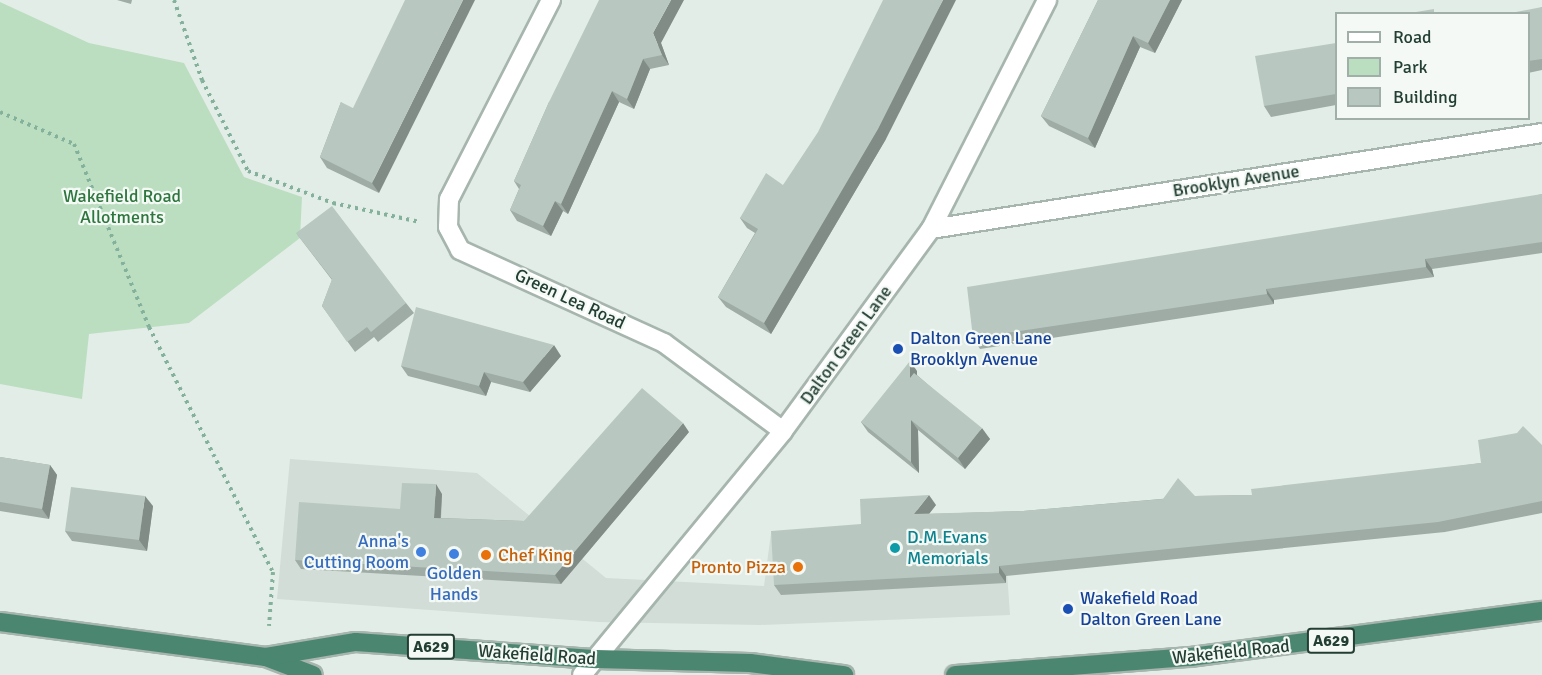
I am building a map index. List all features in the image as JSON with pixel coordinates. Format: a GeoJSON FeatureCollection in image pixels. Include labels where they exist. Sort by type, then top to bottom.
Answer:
{"type":"FeatureCollection","features":[{"type":"Feature","properties":{"kind":"highway","name":"Wakefield Road"},"geometry":{"type":"LineString","coordinates":[[955,675],[1191,657],[1542,612]]}},
{"type":"Feature","properties":{"kind":"highway","name":"Wakefield Road"},"geometry":{"type":"LineString","coordinates":[[0,622],[266,657],[313,675]]}},
{"type":"Feature","properties":{"kind":"highway","name":"Wakefield Road"},"geometry":{"type":"LineString","coordinates":[[266,657],[356,642],[596,659],[750,663],[844,675]]}},
{"type":"Feature","properties":{"kind":"street"},"geometry":{"type":"LineString","coordinates":[[448,227],[449,199],[487,132],[551,0]]}},
{"type":"Feature","properties":{"kind":"street","name":"Dalton Green Lane"},"geometry":{"type":"LineString","coordinates":[[582,675],[783,431],[931,229],[1047,0]]}},
{"type":"Feature","properties":{"kind":"street","name":"Brooklyn Avenue"},"geometry":{"type":"LineString","coordinates":[[931,229],[1542,133]]}},
{"type":"Feature","properties":{"kind":"street","name":"Green Lea Road"},"geometry":{"type":"LineString","coordinates":[[448,227],[460,250],[664,343],[783,431]]}},
{"type":"Feature","properties":{"kind":"path"},"geometry":{"type":"LineString","coordinates":[[174,0],[202,80],[248,171],[333,203],[448,227]]}},
{"type":"Feature","properties":{"kind":"path"},"geometry":{"type":"LineString","coordinates":[[0,112],[74,144],[149,327],[273,572],[266,657]]}},
{"type":"Feature","properties":{"kind":"shaded area"},"geometry":{"type":"Polygon","coordinates":[[[290,459],[477,473],[606,578],[764,586],[771,533],[1003,515],[1010,615],[760,625],[599,622],[277,599],[290,459]]]}},
{"type":"Feature","properties":{"kind":"green space","name":"Wakefield Road Allotments"},"geometry":{"type":"Polygon","coordinates":[[[0,2],[89,43],[184,63],[244,177],[302,197],[300,238],[189,323],[89,334],[82,399],[0,384],[0,2]]]}},
{"type":"Feature","properties":{"kind":"building"},"geometry":{"type":"Polygon","coordinates":[[[405,0],[463,0],[372,183],[320,157],[341,102],[353,108],[405,0]]]}},
{"type":"Feature","properties":{"kind":"building"},"geometry":{"type":"Polygon","coordinates":[[[599,0],[671,0],[653,33],[662,55],[643,59],[627,99],[612,91],[561,204],[555,201],[543,226],[510,210],[521,185],[514,181],[549,102],[599,0]]]}},
{"type":"Feature","properties":{"kind":"building"},"geometry":{"type":"Polygon","coordinates":[[[883,0],[943,0],[878,129],[764,323],[718,297],[758,229],[740,218],[766,173],[783,185],[818,132],[883,0]]]}},
{"type":"Feature","properties":{"kind":"building"},"geometry":{"type":"Polygon","coordinates":[[[1098,0],[1170,0],[1148,43],[1133,36],[1088,138],[1041,116],[1098,0]]]}},
{"type":"Feature","properties":{"kind":"building"},"geometry":{"type":"Polygon","coordinates":[[[1542,7],[1542,59],[1530,61],[1530,12],[1516,12],[1542,7]]]}},
{"type":"Feature","properties":{"kind":"building"},"geometry":{"type":"Polygon","coordinates":[[[1434,9],[1434,12],[1416,12],[1434,9]]]}},
{"type":"Feature","properties":{"kind":"building"},"geometry":{"type":"Polygon","coordinates":[[[1335,43],[1335,94],[1264,106],[1255,56],[1335,43]]]}},
{"type":"Feature","properties":{"kind":"building"},"geometry":{"type":"Polygon","coordinates":[[[1542,194],[1542,242],[1425,259],[1426,267],[1266,289],[1267,294],[973,338],[967,287],[1542,194]]]}},
{"type":"Feature","properties":{"kind":"building"},"geometry":{"type":"Polygon","coordinates":[[[332,206],[406,303],[371,332],[367,327],[347,342],[322,306],[332,279],[296,233],[332,206]]]}},
{"type":"Feature","properties":{"kind":"building"},"geometry":{"type":"Polygon","coordinates":[[[416,307],[554,345],[523,382],[484,372],[479,386],[401,366],[416,307]]]}},
{"type":"Feature","properties":{"kind":"building"},"geometry":{"type":"Polygon","coordinates":[[[910,361],[910,378],[914,373],[982,428],[958,458],[911,420],[911,462],[861,422],[910,361]]]}},
{"type":"Feature","properties":{"kind":"building"},"geometry":{"type":"Polygon","coordinates":[[[642,388],[683,423],[555,575],[295,560],[299,502],[400,509],[402,483],[436,484],[434,518],[524,521],[642,388]]]}},
{"type":"Feature","properties":{"kind":"building"},"geometry":{"type":"Polygon","coordinates":[[[1523,426],[1542,445],[1542,501],[1438,522],[999,566],[999,573],[774,585],[771,531],[861,524],[860,499],[929,495],[914,514],[1023,511],[1163,499],[1178,478],[1195,496],[1252,495],[1251,489],[1481,463],[1478,440],[1517,433],[1523,426]]]}},
{"type":"Feature","properties":{"kind":"building"},"geometry":{"type":"Polygon","coordinates":[[[0,457],[50,465],[42,509],[0,502],[0,457]]]}},
{"type":"Feature","properties":{"kind":"building"},"geometry":{"type":"Polygon","coordinates":[[[71,487],[145,496],[139,540],[65,531],[71,487]]]}},
{"type":"Feature","properties":{"kind":"place","name":"Dalton Green Lane Brooklyn Avenue"},"geometry":{"type":"Point","coordinates":[898,349]}},
{"type":"Feature","properties":{"kind":"place","name":"D.M.Evans Memorials"},"geometry":{"type":"Point","coordinates":[895,548]}},
{"type":"Feature","properties":{"kind":"place","name":"Anna's Cutting Room"},"geometry":{"type":"Point","coordinates":[421,552]}},
{"type":"Feature","properties":{"kind":"place","name":"Golden Hands"},"geometry":{"type":"Point","coordinates":[454,554]}},
{"type":"Feature","properties":{"kind":"place","name":"Chef King"},"geometry":{"type":"Point","coordinates":[486,555]}},
{"type":"Feature","properties":{"kind":"place","name":"Pronto Pizza"},"geometry":{"type":"Point","coordinates":[798,567]}},
{"type":"Feature","properties":{"kind":"place","name":"Wakefield Road Dalton Green Lane"},"geometry":{"type":"Point","coordinates":[1068,609]}}]}
